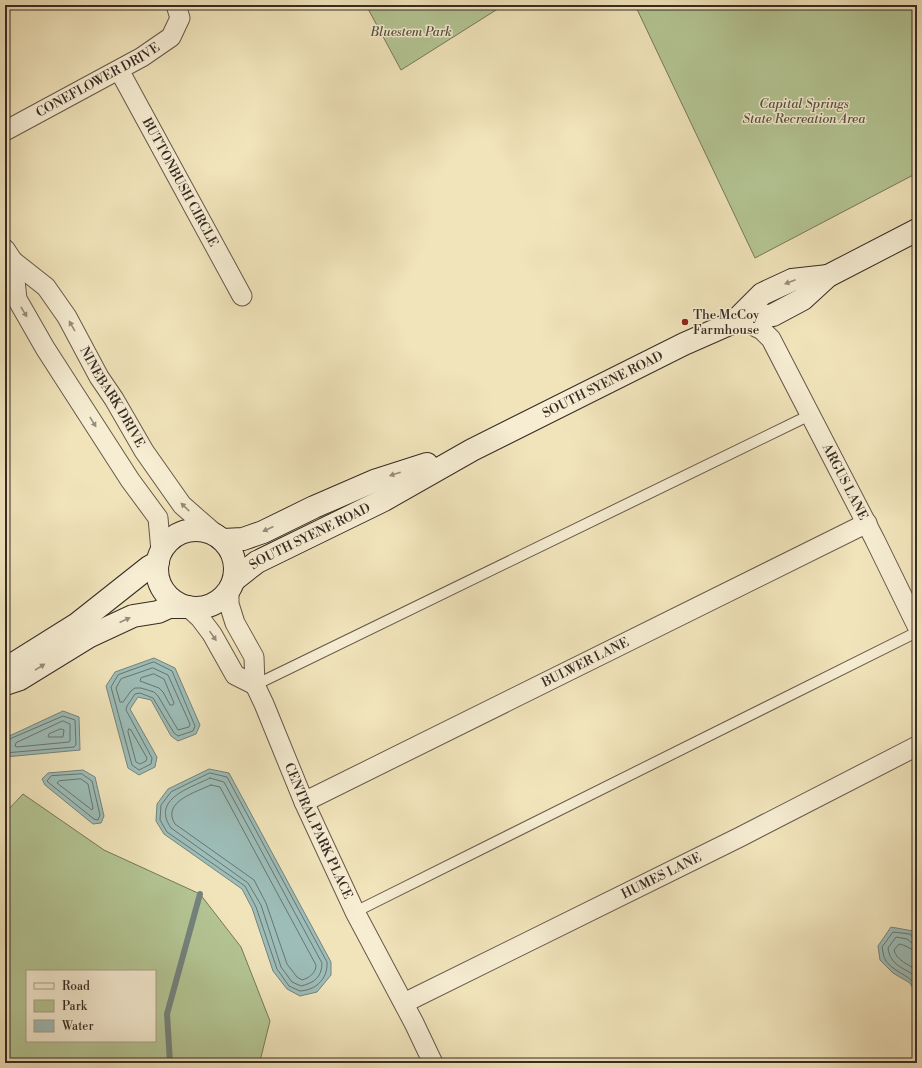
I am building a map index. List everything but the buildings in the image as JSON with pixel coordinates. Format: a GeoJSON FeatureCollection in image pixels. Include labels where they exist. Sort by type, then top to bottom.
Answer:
{"type":"FeatureCollection","features":[{"type":"Feature","properties":{"kind":"street","name":"CONEFLOWER DRIVE"},"geometry":{"type":"LineString","coordinates":[[5,131],[142,57],[171,37],[178,12]]}},
{"type":"Feature","properties":{"kind":"street","name":"BUTTONBUSH CIRCLE"},"geometry":{"type":"LineString","coordinates":[[119,70],[242,296]]}},
{"type":"Feature","properties":{"kind":"street","name":"SOUTH SYENE ROAD"},"geometry":{"type":"LineString","coordinates":[[5,684],[20,679],[90,636],[133,616],[158,612],[169,607],[199,608],[211,605],[221,599],[231,586],[257,562],[384,500],[472,450],[684,344],[738,321],[773,315],[803,299],[828,276],[917,230]]}},
{"type":"Feature","properties":{"kind":"street","name":"NINEBARK DRIVE"},"geometry":{"type":"LineString","coordinates":[[9,255],[46,287],[67,317],[99,376],[144,451],[182,505],[218,536]]}},
{"type":"Feature","properties":{"kind":"street","name":"NINEBARK DRIVE"},"geometry":{"type":"LineString","coordinates":[[9,255],[17,300],[130,480],[158,518],[159,557]]}},
{"type":"Feature","properties":{"kind":"street","name":"SOUTH SYENE ROAD"},"geometry":{"type":"LineString","coordinates":[[738,321],[762,294],[792,280],[828,276]]}},
{"type":"Feature","properties":{"kind":"street","name":"ARGUS LANE"},"geometry":{"type":"LineString","coordinates":[[771,339],[770,323],[773,315]]}},
{"type":"Feature","properties":{"kind":"street","name":"ARGUS LANE"},"geometry":{"type":"LineString","coordinates":[[738,321],[762,330],[771,339],[866,523],[917,626]]}},
{"type":"Feature","properties":{"kind":"street","name":"SOUTH SYENE ROAD"},"geometry":{"type":"LineString","coordinates":[[5,669],[77,624],[149,568],[159,557],[167,543],[175,536],[184,532],[204,530],[218,536],[243,539],[263,532],[314,507],[374,481],[472,450]]}},
{"type":"Feature","properties":{"kind":"street","name":"BULWER LANE"},"geometry":{"type":"LineString","coordinates":[[304,802],[866,523]]}},
{"type":"Feature","properties":{"kind":"street","name":"SOUTH SYENE ROAD"},"geometry":{"type":"LineString","coordinates":[[218,536],[230,548],[234,558],[235,569],[231,586]]}},
{"type":"Feature","properties":{"kind":"street"},"geometry":{"type":"LineString","coordinates":[[159,557],[158,574],[161,585],[168,595],[177,602],[188,607],[200,618],[212,634],[234,675],[255,685]]}},
{"type":"Feature","properties":{"kind":"street","name":"CENTRAL PARK PLACE"},"geometry":{"type":"LineString","coordinates":[[231,586],[229,604],[235,624],[254,657],[255,685],[304,802],[355,912],[404,1003],[433,1063]]}},
{"type":"Feature","properties":{"kind":"street","name":"HUMES LANE"},"geometry":{"type":"LineString","coordinates":[[404,1003],[740,837],[917,746]]}},
{"type":"Feature","properties":{"kind":"lane"},"geometry":{"type":"LineString","coordinates":[[255,685],[810,415]]}},
{"type":"Feature","properties":{"kind":"lane"},"geometry":{"type":"LineString","coordinates":[[355,912],[917,632]]}},
{"type":"Feature","properties":{"kind":"green space","name":"Bluestem Park"},"geometry":{"type":"Polygon","coordinates":[[[366,5],[504,5],[401,70],[366,5]]]}},
{"type":"Feature","properties":{"kind":"green space","name":"Capital Springs State Recreation Area"},"geometry":{"type":"Polygon","coordinates":[[[635,5],[917,5],[917,173],[755,258],[635,5]]]}},
{"type":"Feature","properties":{"kind":"green space"},"geometry":{"type":"Polygon","coordinates":[[[23,794],[104,850],[200,894],[241,947],[270,1021],[261,1057],[257,1063],[5,1063],[5,813],[23,794]]]}},
{"type":"Feature","properties":{"kind":"water"},"geometry":{"type":"Polygon","coordinates":[[[154,658],[175,668],[200,725],[196,734],[178,741],[171,736],[151,700],[138,697],[130,709],[157,757],[155,767],[139,775],[128,768],[106,686],[115,672],[154,658]]]}},
{"type":"Feature","properties":{"kind":"water"},"geometry":{"type":"Polygon","coordinates":[[[63,711],[79,717],[80,750],[5,757],[5,738],[63,711]]]}},
{"type":"Feature","properties":{"kind":"water"},"geometry":{"type":"Polygon","coordinates":[[[209,769],[229,773],[331,962],[331,975],[317,992],[300,996],[287,989],[273,971],[252,908],[242,889],[164,834],[156,821],[157,804],[168,789],[209,769]]]}},
{"type":"Feature","properties":{"kind":"water"},"geometry":{"type":"Polygon","coordinates":[[[83,770],[95,777],[104,816],[101,823],[93,824],[45,785],[42,779],[48,773],[83,770]]]}},
{"type":"Feature","properties":{"kind":"water"},"geometry":{"type":"Polygon","coordinates":[[[891,927],[913,931],[917,937],[917,995],[910,983],[893,973],[880,960],[878,946],[891,927]]]}},
{"type":"Feature","properties":{"kind":"waterway"},"geometry":{"type":"LineString","coordinates":[[170,1063],[167,1014],[200,894]]}},
{"type":"Feature","properties":{"kind":"place","name":"The McCoy Farmhouse"},"geometry":{"type":"Point","coordinates":[685,322]}}]}
